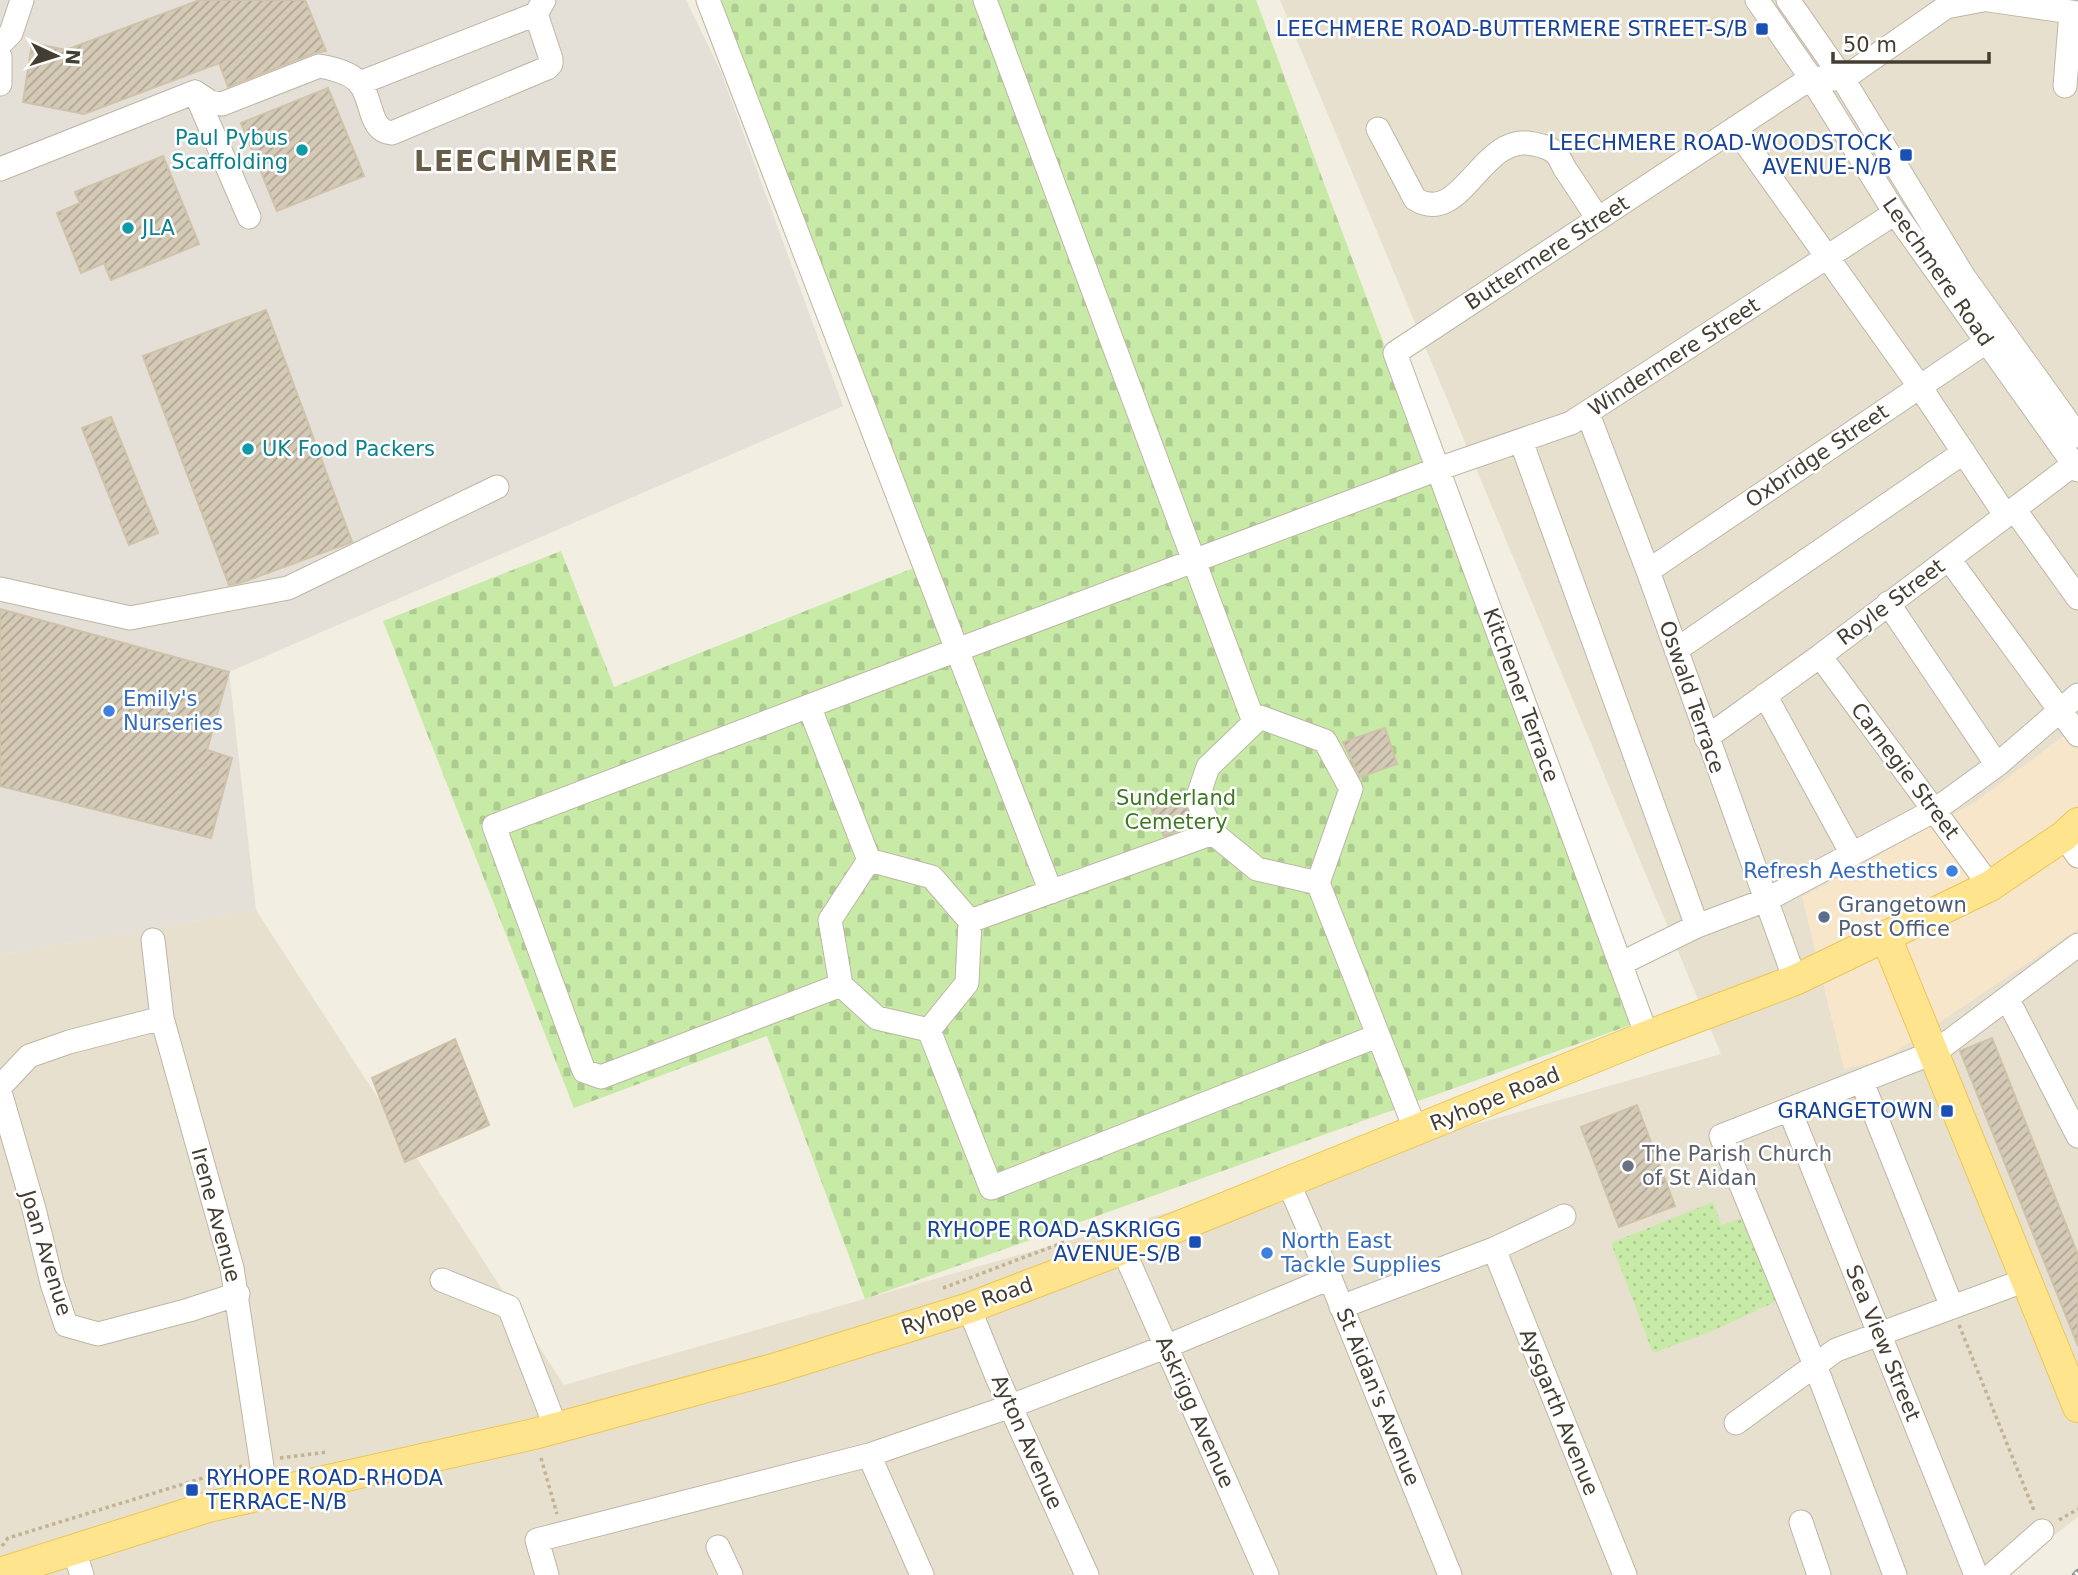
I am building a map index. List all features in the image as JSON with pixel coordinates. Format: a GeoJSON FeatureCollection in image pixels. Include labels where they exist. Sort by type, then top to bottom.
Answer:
{"type":"FeatureCollection","features":[{"type":"Feature","properties":{"kind":"main road","name":"Ryhope Road"},"geometry":{"type":"LineString","coordinates":[[0,1573],[78,1562],[208,1507],[545,1431],[773,1369],[969,1308],[1124,1249],[1647,1036],[1795,980],[1990,886],[2073,838]]}},
{"type":"Feature","properties":{"kind":"main road"},"geometry":{"type":"LineString","coordinates":[[1886,937],[2078,1407]]}},
{"type":"Feature","properties":{"kind":"street"},"geometry":{"type":"LineString","coordinates":[[0,44],[11,33],[22,0]]}},
{"type":"Feature","properties":{"kind":"street"},"geometry":{"type":"LineString","coordinates":[[708,0],[1051,892]]}},
{"type":"Feature","properties":{"kind":"street"},"geometry":{"type":"LineString","coordinates":[[985,0],[1254,722]]}},
{"type":"Feature","properties":{"kind":"street","name":"Leechmere Road"},"geometry":{"type":"LineString","coordinates":[[1757,0],[1811,78],[1895,213],[2076,467]]}},
{"type":"Feature","properties":{"kind":"street","name":"Leechmere Road"},"geometry":{"type":"LineString","coordinates":[[1788,0],[1843,79],[1964,277],[2078,436]]}},
{"type":"Feature","properties":{"kind":"street"},"geometry":{"type":"LineString","coordinates":[[1811,78],[1843,79],[1946,7],[1983,0]]}},
{"type":"Feature","properties":{"kind":"street"},"geometry":{"type":"LineString","coordinates":[[1989,0],[2074,12],[2065,86]]}},
{"type":"Feature","properties":{"kind":"street"},"geometry":{"type":"LineString","coordinates":[[195,92],[209,102],[222,104],[319,66],[335,68],[360,83],[377,127],[392,133],[547,68],[551,59],[540,7],[360,83]]}},
{"type":"Feature","properties":{"kind":"street"},"geometry":{"type":"LineString","coordinates":[[0,57],[0,84]]}},
{"type":"Feature","properties":{"kind":"street","name":"Buttermere Street"},"geometry":{"type":"LineString","coordinates":[[1395,353],[1811,78]]}},
{"type":"Feature","properties":{"kind":"street"},"geometry":{"type":"LineString","coordinates":[[0,169],[195,92]]}},
{"type":"Feature","properties":{"kind":"street"},"geometry":{"type":"LineString","coordinates":[[195,92],[249,217]]}},
{"type":"Feature","properties":{"kind":"street"},"geometry":{"type":"LineString","coordinates":[[1735,128],[1964,452],[2078,598]]}},
{"type":"Feature","properties":{"kind":"street"},"geometry":{"type":"LineString","coordinates":[[1378,129],[1415,200],[1424,205],[1435,206],[1458,194],[1500,150],[1518,142],[1536,144],[1553,151],[1598,219]]}},
{"type":"Feature","properties":{"kind":"street","name":"Windermere Street"},"geometry":{"type":"LineString","coordinates":[[841,985],[601,1077],[584,1072],[494,826],[1438,469],[1571,424],[1895,213]]}},
{"type":"Feature","properties":{"kind":"street","name":"Oxbridge Street"},"geometry":{"type":"LineString","coordinates":[[1648,571],[1986,342]]}},
{"type":"Feature","properties":{"kind":"street","name":"Kitchener Terrace"},"geometry":{"type":"LineString","coordinates":[[1395,353],[1647,1036]]}},
{"type":"Feature","properties":{"kind":"street","name":"Oswald Terrace"},"geometry":{"type":"LineString","coordinates":[[1588,414],[1648,571],[1795,980]]}},
{"type":"Feature","properties":{"kind":"street"},"geometry":{"type":"LineString","coordinates":[[1521,441],[1697,926]]}},
{"type":"Feature","properties":{"kind":"street"},"geometry":{"type":"LineString","coordinates":[[1676,650],[1964,452]]}},
{"type":"Feature","properties":{"kind":"street","name":"Royle Street"},"geometry":{"type":"LineString","coordinates":[[1706,738],[2076,467]]}},
{"type":"Feature","properties":{"kind":"street"},"geometry":{"type":"LineString","coordinates":[[0,589],[130,618],[288,589],[497,487]]}},
{"type":"Feature","properties":{"kind":"street"},"geometry":{"type":"LineString","coordinates":[[1949,559],[2078,735]]}},
{"type":"Feature","properties":{"kind":"street"},"geometry":{"type":"LineString","coordinates":[[1888,603],[1997,765]]}},
{"type":"Feature","properties":{"kind":"street","name":"Carnegie Street"},"geometry":{"type":"LineString","coordinates":[[1820,656],[1990,886]]}},
{"type":"Feature","properties":{"kind":"street"},"geometry":{"type":"LineString","coordinates":[[1765,695],[1852,854]]}},
{"type":"Feature","properties":{"kind":"street"},"geometry":{"type":"LineString","coordinates":[[1620,964],[1697,926],[1766,900],[1935,810],[1997,765],[2078,695]]}},
{"type":"Feature","properties":{"kind":"street"},"geometry":{"type":"LineString","coordinates":[[809,706],[870,860]]}},
{"type":"Feature","properties":{"kind":"street"},"geometry":{"type":"LineString","coordinates":[[1318,883],[1257,869],[1213,833],[1197,799],[1208,767],[1260,717],[1325,741],[1351,789],[1318,883],[1416,1131]]}},
{"type":"Feature","properties":{"kind":"street"},"geometry":{"type":"LineString","coordinates":[[970,921],[1213,833]]}},
{"type":"Feature","properties":{"kind":"street"},"geometry":{"type":"LineString","coordinates":[[870,860],[932,877],[970,921],[967,983],[929,1030]]}},
{"type":"Feature","properties":{"kind":"street"},"geometry":{"type":"LineString","coordinates":[[870,860],[830,920],[841,985],[877,1018],[929,1030]]}},
{"type":"Feature","properties":{"kind":"street","name":"Irene Avenue"},"geometry":{"type":"LineString","coordinates":[[153,940],[162,1018],[238,1294],[266,1493]]}},
{"type":"Feature","properties":{"kind":"street"},"geometry":{"type":"LineString","coordinates":[[1895,1575],[1815,1366],[1721,1136],[1935,1052],[2078,945]]}},
{"type":"Feature","properties":{"kind":"street"},"geometry":{"type":"LineString","coordinates":[[2007,998],[2069,1095],[2078,1136]]}},
{"type":"Feature","properties":{"kind":"street","name":"Joan Avenue"},"geometry":{"type":"LineString","coordinates":[[162,1018],[69,1042],[29,1056],[0,1090],[52,1283],[66,1325],[98,1334],[238,1294]]}},
{"type":"Feature","properties":{"kind":"street"},"geometry":{"type":"LineString","coordinates":[[929,1030],[991,1188],[1377,1036]]}},
{"type":"Feature","properties":{"kind":"street"},"geometry":{"type":"LineString","coordinates":[[1862,1082],[1952,1307]]}},
{"type":"Feature","properties":{"kind":"street","name":"Sea View Street"},"geometry":{"type":"LineString","coordinates":[[1790,1111],[1976,1575]]}},
{"type":"Feature","properties":{"kind":"street","name":"St Aidan's Avenue"},"geometry":{"type":"LineString","coordinates":[[1288,1182],[1330,1278],[1450,1575]]}},
{"type":"Feature","properties":{"kind":"street"},"geometry":{"type":"LineString","coordinates":[[1341,1307],[1494,1249],[1564,1216]]}},
{"type":"Feature","properties":{"kind":"street","name":"Askrigg Avenue"},"geometry":{"type":"LineString","coordinates":[[1124,1249],[1267,1575]]}},
{"type":"Feature","properties":{"kind":"street","name":"Aysgarth Avenue"},"geometry":{"type":"LineString","coordinates":[[1494,1249],[1625,1575]]}},
{"type":"Feature","properties":{"kind":"street"},"geometry":{"type":"LineString","coordinates":[[547,1575],[537,1540],[869,1455],[1011,1406],[1165,1347],[1330,1278]]}},
{"type":"Feature","properties":{"kind":"street"},"geometry":{"type":"LineString","coordinates":[[442,1280],[509,1307],[545,1431]]}},
{"type":"Feature","properties":{"kind":"street"},"geometry":{"type":"LineString","coordinates":[[1737,1423],[1836,1350],[2025,1280]]}},
{"type":"Feature","properties":{"kind":"street","name":"Ayton Avenue"},"geometry":{"type":"LineString","coordinates":[[969,1308],[1087,1575]]}},
{"type":"Feature","properties":{"kind":"street"},"geometry":{"type":"LineString","coordinates":[[869,1455],[922,1575]]}},
{"type":"Feature","properties":{"kind":"street"},"geometry":{"type":"LineString","coordinates":[[1801,1522],[1819,1575]]}},
{"type":"Feature","properties":{"kind":"street"},"geometry":{"type":"LineString","coordinates":[[1992,1575],[2042,1531]]}},
{"type":"Feature","properties":{"kind":"street"},"geometry":{"type":"LineString","coordinates":[[718,1547],[731,1575]]}},
{"type":"Feature","properties":{"kind":"path"},"geometry":{"type":"LineString","coordinates":[[937,1290],[1068,1241]]}},
{"type":"Feature","properties":{"kind":"path"},"geometry":{"type":"LineString","coordinates":[[1952,1307],[2042,1531],[2078,1509]]}},
{"type":"Feature","properties":{"kind":"path"},"geometry":{"type":"LineString","coordinates":[[545,1431],[563,1533]]}},
{"type":"Feature","properties":{"kind":"path"},"geometry":{"type":"LineString","coordinates":[[0,1548],[8,1538],[262,1461],[329,1452]]}},
{"type":"Feature","properties":{"kind":"shaded area"},"geometry":{"type":"Polygon","coordinates":[[[0,0],[686,0],[721,72],[843,406],[229,672],[256,910],[0,955],[0,0]]]}},
{"type":"Feature","properties":{"kind":"shaded area","name":"GRANGETOWN"},"geometry":{"type":"Polygon","coordinates":[[[1280,0],[2078,0],[2078,1517],[2002,1575],[0,1575],[0,955],[256,910],[564,1385],[1721,1054],[1280,0]]]}},
{"type":"Feature","properties":{"kind":"shaded area"},"geometry":{"type":"Polygon","coordinates":[[[2078,725],[2078,929],[1884,1060],[1844,1069],[1802,897],[1974,803],[2078,725]]]}},
{"type":"Feature","properties":{"kind":"green space","name":"Sunderland Cemetery"},"geometry":{"type":"Polygon","coordinates":[[[697,0],[1256,0],[1636,1023],[865,1299],[767,1036],[574,1108],[383,621],[561,551],[614,687],[916,567],[697,0]]]}},
{"type":"Feature","properties":{"kind":"green space"},"geometry":{"type":"Polygon","coordinates":[[[1713,1202],[1721,1225],[1746,1217],[1781,1299],[1710,1332],[1653,1353],[1611,1243],[1713,1202]]]}},
{"type":"Feature","properties":{"kind":"building"},"geometry":{"type":"Polygon","coordinates":[[[200,0],[305,0],[326,51],[314,53],[228,87],[219,63],[84,114],[23,102],[32,43],[66,50],[200,0]]]}},
{"type":"Feature","properties":{"kind":"building","name":"Paul Pybus Scaffolding"},"geometry":{"type":"Polygon","coordinates":[[[328,88],[364,176],[277,211],[241,123],[328,88]]]}},
{"type":"Feature","properties":{"kind":"building","name":"JLA"},"geometry":{"type":"Polygon","coordinates":[[[163,156],[199,244],[111,280],[104,263],[81,273],[57,213],[80,203],[75,192],[163,156]]]}},
{"type":"Feature","properties":{"kind":"building","name":"UK Food Packers"},"geometry":{"type":"Polygon","coordinates":[[[266,310],[352,542],[229,585],[143,356],[266,310]]]}},
{"type":"Feature","properties":{"kind":"building"},"geometry":{"type":"Polygon","coordinates":[[[111,417],[158,533],[129,545],[82,428],[111,417]]]}},
{"type":"Feature","properties":{"kind":"building","name":"Emily's Nurseries"},"geometry":{"type":"Polygon","coordinates":[[[0,609],[229,672],[207,750],[232,758],[211,838],[0,786],[0,609]]]}},
{"type":"Feature","properties":{"kind":"building"},"geometry":{"type":"Polygon","coordinates":[[[1385,728],[1397,764],[1360,777],[1343,742],[1385,728]]]}},
{"type":"Feature","properties":{"kind":"building"},"geometry":{"type":"Polygon","coordinates":[[[1184,797],[1192,825],[1164,836],[1151,809],[1184,797]]]}},
{"type":"Feature","properties":{"kind":"building"},"geometry":{"type":"Polygon","coordinates":[[[1992,1038],[2078,1255],[2078,1346],[1960,1051],[1992,1038]]]}},
{"type":"Feature","properties":{"kind":"building"},"geometry":{"type":"Polygon","coordinates":[[[455,1039],[489,1125],[405,1162],[372,1078],[455,1039]]]}},
{"type":"Feature","properties":{"kind":"building","name":"The Parish Church of St Aidan"},"geometry":{"type":"Polygon","coordinates":[[[1637,1105],[1675,1206],[1619,1227],[1581,1127],[1637,1105]]]}},
{"type":"Feature","properties":{"kind":"place","name":"LEECHMERE ROAD-BUTTERMERE STREET-S/B"},"geometry":{"type":"Point","coordinates":[1762,29]}},
{"type":"Feature","properties":{"kind":"place","name":"Paul Pybus Scaffolding"},"geometry":{"type":"Point","coordinates":[302,150]}},
{"type":"Feature","properties":{"kind":"place","name":"LEECHMERE ROAD-WOODSTOCK AVENUE-N/B"},"geometry":{"type":"Point","coordinates":[1906,155]}},
{"type":"Feature","properties":{"kind":"place","name":"JLA"},"geometry":{"type":"Point","coordinates":[128,228]}},
{"type":"Feature","properties":{"kind":"place","name":"UK Food Packers"},"geometry":{"type":"Point","coordinates":[248,449]}},
{"type":"Feature","properties":{"kind":"place","name":"Emily's Nurseries"},"geometry":{"type":"Point","coordinates":[109,711]}},
{"type":"Feature","properties":{"kind":"place","name":"Refresh Aesthetics"},"geometry":{"type":"Point","coordinates":[1952,871]}},
{"type":"Feature","properties":{"kind":"place","name":"Grangetown Post Office"},"geometry":{"type":"Point","coordinates":[1824,917]}},
{"type":"Feature","properties":{"kind":"place","name":"GRANGETOWN"},"geometry":{"type":"Point","coordinates":[1947,1111]}},
{"type":"Feature","properties":{"kind":"place","name":"The Parish Church of St Aidan"},"geometry":{"type":"Point","coordinates":[1628,1166]}},
{"type":"Feature","properties":{"kind":"place","name":"RYHOPE ROAD-ASKRIGG AVENUE-S/B"},"geometry":{"type":"Point","coordinates":[1195,1242]}},
{"type":"Feature","properties":{"kind":"place","name":"North East Tackle Supplies"},"geometry":{"type":"Point","coordinates":[1267,1253]}},
{"type":"Feature","properties":{"kind":"place","name":"RYHOPE ROAD-RHODA TERRACE-N/B"},"geometry":{"type":"Point","coordinates":[192,1490]}},
{"type":"Feature","properties":{"kind":"district","name":"LEECHMERE"},"geometry":{"type":"Point","coordinates":[517,161]}}]}
